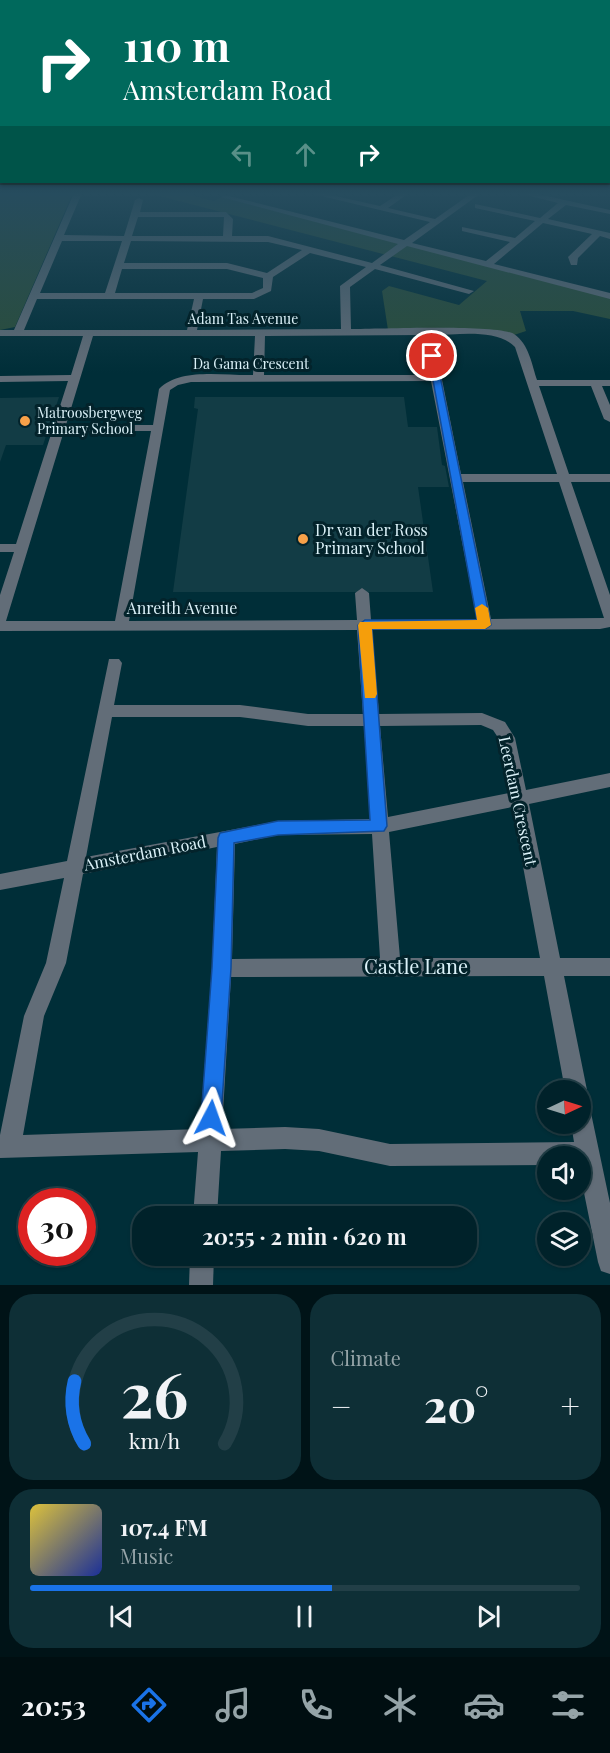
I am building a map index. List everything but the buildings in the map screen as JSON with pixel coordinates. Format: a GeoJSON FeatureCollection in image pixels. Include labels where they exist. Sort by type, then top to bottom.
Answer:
{"type":"FeatureCollection","features":[{"type":"Feature","properties":{"kind":"street"},"geometry":{"type":"LineString","coordinates":[[18,333],[54,253]]}},
{"type":"Feature","properties":{"kind":"street"},"geometry":{"type":"LineString","coordinates":[[110,296],[123,253]]}},
{"type":"Feature","properties":{"kind":"street"},"geometry":{"type":"LineString","coordinates":[[119,266],[227,266],[268,276],[304,253]]}},
{"type":"Feature","properties":{"kind":"street"},"geometry":{"type":"LineString","coordinates":[[324,253],[469,291]]}},
{"type":"Feature","properties":{"kind":"street"},"geometry":{"type":"LineString","coordinates":[[346,333],[345,286],[389,253]]}},
{"type":"Feature","properties":{"kind":"street"},"geometry":{"type":"LineString","coordinates":[[442,253],[610,296]]}},
{"type":"Feature","properties":{"kind":"street"},"geometry":{"type":"LineString","coordinates":[[487,265],[502,253]]}},
{"type":"Feature","properties":{"kind":"street"},"geometry":{"type":"LineString","coordinates":[[574,263],[573,257],[577,253]]}},
{"type":"Feature","properties":{"kind":"street"},"geometry":{"type":"LineString","coordinates":[[35,296],[248,297],[268,290],[268,276]]}},
{"type":"Feature","properties":{"kind":"street"},"geometry":{"type":"LineString","coordinates":[[191,333],[199,297]]}},
{"type":"Feature","properties":{"kind":"street"},"geometry":{"type":"LineString","coordinates":[[427,332],[485,625]]}},
{"type":"Feature","properties":{"kind":"street","name":"Adam Tas Avenue"},"geometry":{"type":"LineString","coordinates":[[0,333],[499,333],[517,340],[533,383]]}},
{"type":"Feature","properties":{"kind":"street"},"geometry":{"type":"LineString","coordinates":[[0,618],[89,333]]}},
{"type":"Feature","properties":{"kind":"street"},"geometry":{"type":"LineString","coordinates":[[258,379],[260,333]]}},
{"type":"Feature","properties":{"kind":"street"},"geometry":{"type":"LineString","coordinates":[[0,379],[76,378]]}},
{"type":"Feature","properties":{"kind":"street","name":"Da Gama Crescent"},"geometry":{"type":"LineString","coordinates":[[121,626],[165,389],[175,382],[436,378]]}},
{"type":"Feature","properties":{"kind":"street"},"geometry":{"type":"LineString","coordinates":[[610,383],[533,383],[610,616]]}},
{"type":"Feature","properties":{"kind":"street"},"geometry":{"type":"LineString","coordinates":[[595,383],[610,419]]}},
{"type":"Feature","properties":{"kind":"street"},"geometry":{"type":"LineString","coordinates":[[60,428],[159,428]]}},
{"type":"Feature","properties":{"kind":"street"},"geometry":{"type":"LineString","coordinates":[[456,478],[610,478]]}},
{"type":"Feature","properties":{"kind":"street"},"geometry":{"type":"LineString","coordinates":[[0,548],[22,548]]}},
{"type":"Feature","properties":{"kind":"street"},"geometry":{"type":"LineString","coordinates":[[362,593],[378,826],[391,967]]}},
{"type":"Feature","properties":{"kind":"street","name":"Anreith Avenue"},"geometry":{"type":"LineString","coordinates":[[0,626],[485,625],[610,622]]}},
{"type":"Feature","properties":{"kind":"street"},"geometry":{"type":"LineString","coordinates":[[114,663],[56,963],[34,1016],[4,1147],[210,1140],[319,1140],[390,1155],[537,1154]]}},
{"type":"Feature","properties":{"kind":"street","name":"Leerdam Crescent"},"geometry":{"type":"LineString","coordinates":[[105,711],[240,711],[300,719],[482,719],[495,723],[503,730],[507,738],[574,1080]]}},
{"type":"Feature","properties":{"kind":"street","name":"Amsterdam Road"},"geometry":{"type":"LineString","coordinates":[[0,882],[278,828],[378,826],[610,780]]}},
{"type":"Feature","properties":{"kind":"street"},"geometry":{"type":"LineString","coordinates":[[206,1206],[222,968],[226,838]]}},
{"type":"Feature","properties":{"kind":"street","name":"Castle Lane"},"geometry":{"type":"LineString","coordinates":[[222,968],[610,967]]}},
{"type":"Feature","properties":{"kind":"street"},"geometry":{"type":"LineString","coordinates":[[591,1168],[610,1262]]}},
{"type":"Feature","properties":{"kind":"street"},"geometry":{"type":"LineString","coordinates":[[201,1285],[202,1266]]}},
{"type":"Feature","properties":{"kind":"shaded area"},"geometry":{"type":"Polygon","coordinates":[[[0,253],[47,253],[15,327],[0,330],[0,253]]]}},
{"type":"Feature","properties":{"kind":"shaded area"},"geometry":{"type":"Polygon","coordinates":[[[379,253],[437,253],[610,298],[610,319],[573,311],[520,311],[526,331],[514,335],[388,330],[382,291],[389,286],[459,305],[487,281],[379,253]]]}},
{"type":"Feature","properties":{"kind":"shaded area","name":"Matroosbergweg Primary School"},"geometry":{"type":"Polygon","coordinates":[[[59,397],[43,445],[6,445],[0,462],[0,398],[59,397]]]}},
{"type":"Feature","properties":{"kind":"shaded area","name":"Dr van der Ross Primary School"},"geometry":{"type":"Polygon","coordinates":[[[195,397],[404,397],[408,427],[437,427],[442,465],[445,466],[449,487],[418,487],[433,592],[173,592],[198,409],[194,408],[195,397]]]}},
{"type":"Feature","properties":{"kind":"slow traffic"},"geometry":{"type":"LineString","coordinates":[[370,694],[365,625],[485,625],[482,608]]}},
{"type":"Feature","properties":{"kind":"place","name":"Matroosbergweg Primary School"},"geometry":{"type":"Point","coordinates":[25,421]}},
{"type":"Feature","properties":{"kind":"place","name":"Dr van der Ross Primary School"},"geometry":{"type":"Point","coordinates":[303,539]}},
{"type":"Feature","properties":{"kind":"route"},"geometry":{"type":"LineString","coordinates":[[211,1118],[222,968],[226,838],[278,828],[378,826],[365,625],[485,625],[432,356]]}}]}
